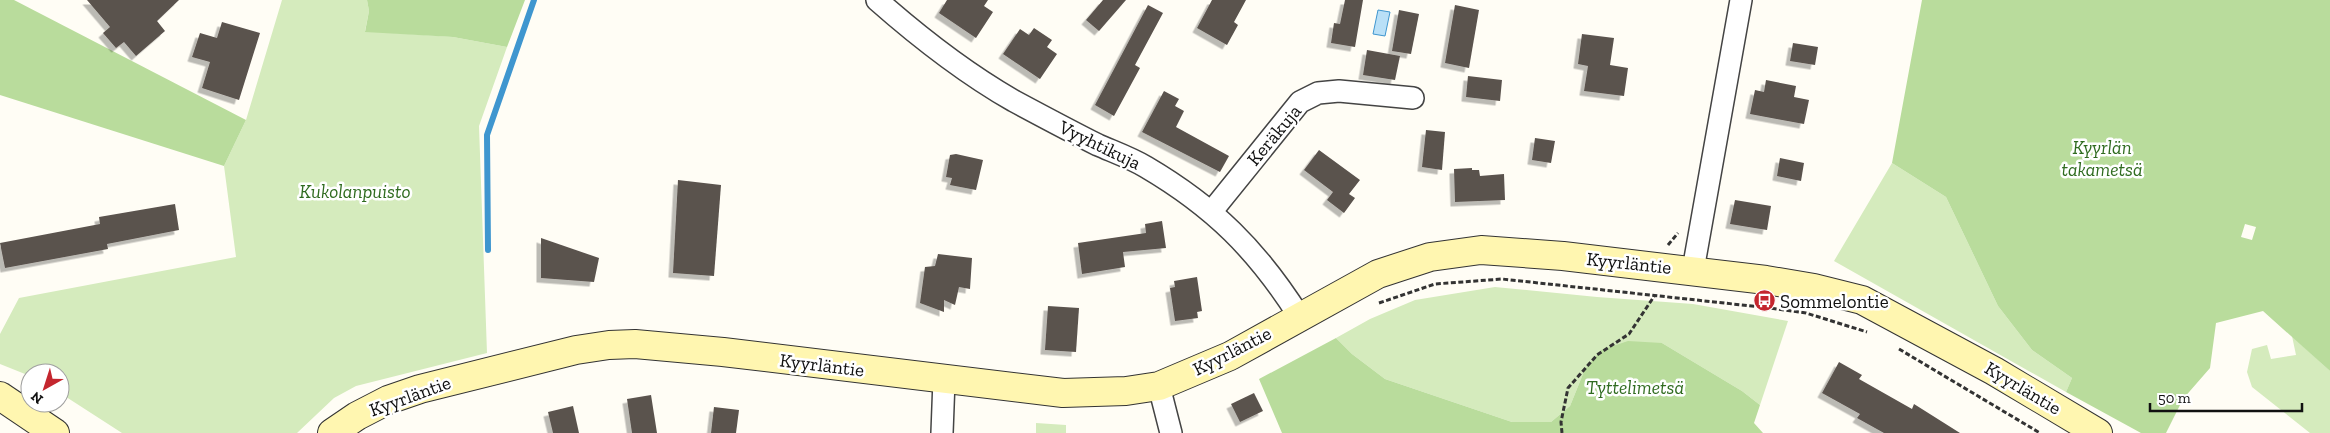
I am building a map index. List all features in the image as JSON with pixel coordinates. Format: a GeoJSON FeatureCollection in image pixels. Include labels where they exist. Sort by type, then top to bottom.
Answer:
{"type":"FeatureCollection","features":[{"type":"Feature","properties":{"kind":"street","name":"Vyyhtikuja"},"geometry":{"type":"LineString","coordinates":[[877,0],[935,48],[1012,100],[1098,145],[1144,166],[1212,211],[1258,257],[1299,316]]}},
{"type":"Feature","properties":{"kind":"street"},"geometry":{"type":"LineString","coordinates":[[1693,270],[1741,0]]}},
{"type":"Feature","properties":{"kind":"street","name":"Keräkuja"},"geometry":{"type":"LineString","coordinates":[[1212,211],[1300,102],[1318,93],[1340,91],[1413,98]]}},
{"type":"Feature","properties":{"kind":"street","name":"Kyyrläntie"},"geometry":{"type":"LineString","coordinates":[[332,433],[357,416],[388,400],[420,389],[537,359],[610,344],[635,344],[714,352],[1063,393],[1126,391],[1158,386],[1230,356],[1299,316],[1378,274],[1430,257],[1481,250],[1513,251],[1693,270],[1794,285],[1862,300],[1977,361],[2098,433]]}},
{"type":"Feature","properties":{"kind":"street"},"geometry":{"type":"LineString","coordinates":[[942,433],[944,380]]}},
{"type":"Feature","properties":{"kind":"street"},"geometry":{"type":"LineString","coordinates":[[1158,386],[1171,433]]}},
{"type":"Feature","properties":{"kind":"street"},"geometry":{"type":"LineString","coordinates":[[0,396],[55,433]]}},
{"type":"Feature","properties":{"kind":"path"},"geometry":{"type":"LineString","coordinates":[[1378,303],[1435,284],[1502,279],[1806,313],[1876,335]]}},
{"type":"Feature","properties":{"kind":"path"},"geometry":{"type":"LineString","coordinates":[[1562,433],[1561,422],[1568,388],[1597,355],[1629,334],[1655,295]]}},
{"type":"Feature","properties":{"kind":"path"},"geometry":{"type":"LineString","coordinates":[[1891,344],[2040,433]]}},
{"type":"Feature","properties":{"kind":"green space"},"geometry":{"type":"Polygon","coordinates":[[[0,0],[14,0],[246,120],[224,166],[0,95],[0,0]]]}},
{"type":"Feature","properties":{"kind":"green space","name":"Kukolanpuisto"},"geometry":{"type":"Polygon","coordinates":[[[282,0],[367,0],[369,11],[365,31],[453,37],[507,47],[479,126],[487,353],[356,386],[334,398],[297,433],[122,433],[70,399],[70,363],[20,363],[20,372],[0,364],[0,334],[19,298],[236,257],[224,166],[246,120],[282,0]]]}},
{"type":"Feature","properties":{"kind":"green space"},"geometry":{"type":"Polygon","coordinates":[[[367,0],[525,0],[507,47],[453,37],[365,32],[369,11],[367,0]]]}},
{"type":"Feature","properties":{"kind":"green space","name":"Kyyrlän takametsä"},"geometry":{"type":"Polygon","coordinates":[[[1922,0],[2330,0],[2330,371],[2263,311],[2216,323],[2210,368],[2183,399],[2166,433],[2141,433],[2066,392],[2072,378],[2032,350],[1998,306],[1946,197],[1892,163],[1922,0]],[[2245,224],[2241,237],[2252,240],[2256,227],[2245,224]]]}},
{"type":"Feature","properties":{"kind":"green space"},"geometry":{"type":"Polygon","coordinates":[[[1892,163],[1946,197],[1998,306],[2032,350],[2072,378],[2066,392],[1834,261],[1892,163]]]}},
{"type":"Feature","properties":{"kind":"green space"},"geometry":{"type":"Polygon","coordinates":[[[1495,287],[1693,304],[1788,321],[1760,405],[1742,391],[1662,343],[1601,350],[1585,369],[1570,406],[1551,422],[1512,422],[1385,379],[1352,354],[1336,338],[1370,319],[1415,300],[1495,287]]]}},
{"type":"Feature","properties":{"kind":"green space"},"geometry":{"type":"Polygon","coordinates":[[[2292,336],[2330,371],[2330,433],[2310,433],[2252,387],[2247,372],[2252,349],[2267,345],[2271,359],[2296,355],[2292,336]]]}},
{"type":"Feature","properties":{"kind":"green space","name":"Tyttelimetsä"},"geometry":{"type":"Polygon","coordinates":[[[1336,338],[1352,354],[1385,379],[1512,422],[1551,422],[1570,406],[1585,369],[1601,350],[1628,341],[1662,343],[1742,391],[1760,405],[1754,423],[1763,433],[1282,433],[1259,379],[1336,338]]]}},
{"type":"Feature","properties":{"kind":"green space"},"geometry":{"type":"Polygon","coordinates":[[[1036,423],[1066,425],[1066,433],[1036,433],[1036,423]]]}},
{"type":"Feature","properties":{"kind":"water"},"geometry":{"type":"Polygon","coordinates":[[[1378,10],[1390,12],[1385,36],[1373,34],[1378,10]]]}},
{"type":"Feature","properties":{"kind":"building"},"geometry":{"type":"Polygon","coordinates":[[[87,0],[179,0],[157,21],[165,31],[136,56],[124,42],[116,48],[103,33],[110,27],[87,0]]]}},
{"type":"Feature","properties":{"kind":"building"},"geometry":{"type":"Polygon","coordinates":[[[947,0],[988,0],[984,6],[993,12],[976,38],[939,13],[947,0]]]}},
{"type":"Feature","properties":{"kind":"building"},"geometry":{"type":"Polygon","coordinates":[[[1103,0],[1126,0],[1099,31],[1086,20],[1103,0]]]}},
{"type":"Feature","properties":{"kind":"building"},"geometry":{"type":"Polygon","coordinates":[[[1212,0],[1246,0],[1234,22],[1238,25],[1227,45],[1197,28],[1212,0]]]}},
{"type":"Feature","properties":{"kind":"building"},"geometry":{"type":"Polygon","coordinates":[[[1345,0],[1363,0],[1355,47],[1331,43],[1334,23],[1340,24],[1345,0]]]}},
{"type":"Feature","properties":{"kind":"building"},"geometry":{"type":"Polygon","coordinates":[[[1148,5],[1163,13],[1135,65],[1140,68],[1114,116],[1095,105],[1148,5]]]}},
{"type":"Feature","properties":{"kind":"building"},"geometry":{"type":"Polygon","coordinates":[[[1455,5],[1479,10],[1469,68],[1445,63],[1455,5]]]}},
{"type":"Feature","properties":{"kind":"building"},"geometry":{"type":"Polygon","coordinates":[[[1399,10],[1419,14],[1411,54],[1392,51],[1399,10]]]}},
{"type":"Feature","properties":{"kind":"building"},"geometry":{"type":"Polygon","coordinates":[[[222,22],[260,33],[239,100],[202,88],[210,62],[192,57],[200,33],[217,38],[222,22]]]}},
{"type":"Feature","properties":{"kind":"building"},"geometry":{"type":"Polygon","coordinates":[[[1034,28],[1052,40],[1047,47],[1057,54],[1040,79],[1003,54],[1020,29],[1029,35],[1034,28]]]}},
{"type":"Feature","properties":{"kind":"building"},"geometry":{"type":"Polygon","coordinates":[[[1582,34],[1614,38],[1610,65],[1628,68],[1624,96],[1584,91],[1588,66],[1578,64],[1582,34]]]}},
{"type":"Feature","properties":{"kind":"building"},"geometry":{"type":"Polygon","coordinates":[[[1793,43],[1818,47],[1815,65],[1790,61],[1793,43]]]}},
{"type":"Feature","properties":{"kind":"building"},"geometry":{"type":"Polygon","coordinates":[[[1367,50],[1400,56],[1395,80],[1363,75],[1367,50]]]}},
{"type":"Feature","properties":{"kind":"building"},"geometry":{"type":"Polygon","coordinates":[[[1468,76],[1502,80],[1500,101],[1466,97],[1468,76]]]}},
{"type":"Feature","properties":{"kind":"building"},"geometry":{"type":"Polygon","coordinates":[[[1766,80],[1796,86],[1794,97],[1809,100],[1804,124],[1750,114],[1755,90],[1764,92],[1766,80]]]}},
{"type":"Feature","properties":{"kind":"building"},"geometry":{"type":"Polygon","coordinates":[[[1164,91],[1179,99],[1175,106],[1184,111],[1176,127],[1229,156],[1220,172],[1142,132],[1164,91]]]}},
{"type":"Feature","properties":{"kind":"building"},"geometry":{"type":"Polygon","coordinates":[[[1426,130],[1445,132],[1442,170],[1422,167],[1426,130]]]}},
{"type":"Feature","properties":{"kind":"building"},"geometry":{"type":"Polygon","coordinates":[[[1535,138],[1555,141],[1551,163],[1532,160],[1535,138]]]}},
{"type":"Feature","properties":{"kind":"building"},"geometry":{"type":"Polygon","coordinates":[[[1319,150],[1360,180],[1349,194],[1355,198],[1344,213],[1327,200],[1333,192],[1304,170],[1319,150]]]}},
{"type":"Feature","properties":{"kind":"building"},"geometry":{"type":"Polygon","coordinates":[[[956,154],[983,160],[976,190],[950,185],[952,178],[946,177],[950,155],[956,154]]]}},
{"type":"Feature","properties":{"kind":"building"},"geometry":{"type":"Polygon","coordinates":[[[1780,158],[1804,163],[1801,181],[1777,176],[1780,158]]]}},
{"type":"Feature","properties":{"kind":"building"},"geometry":{"type":"Polygon","coordinates":[[[1472,168],[1472,170],[1479,170],[1480,176],[1504,174],[1505,200],[1455,202],[1454,169],[1472,168]]]}},
{"type":"Feature","properties":{"kind":"building"},"geometry":{"type":"Polygon","coordinates":[[[678,180],[721,185],[714,276],[673,273],[678,180]]]}},
{"type":"Feature","properties":{"kind":"building"},"geometry":{"type":"Polygon","coordinates":[[[1735,200],[1771,206],[1767,230],[1730,224],[1735,200]]]}},
{"type":"Feature","properties":{"kind":"building"},"geometry":{"type":"Polygon","coordinates":[[[175,204],[179,230],[107,244],[108,249],[5,268],[0,243],[100,224],[99,217],[175,204]]]}},
{"type":"Feature","properties":{"kind":"building"},"geometry":{"type":"Polygon","coordinates":[[[1162,221],[1166,248],[1123,252],[1125,267],[1082,274],[1078,243],[1146,233],[1145,224],[1162,221]]]}},
{"type":"Feature","properties":{"kind":"building"},"geometry":{"type":"Polygon","coordinates":[[[541,238],[599,258],[594,282],[541,278],[541,238]]]}},
{"type":"Feature","properties":{"kind":"building"},"geometry":{"type":"Polygon","coordinates":[[[938,254],[972,258],[970,289],[959,287],[955,305],[944,300],[944,312],[920,303],[925,267],[935,266],[938,254]]]}},
{"type":"Feature","properties":{"kind":"building"},"geometry":{"type":"Polygon","coordinates":[[[1197,277],[1202,311],[1197,312],[1198,318],[1175,321],[1170,288],[1175,287],[1174,281],[1197,277]]]}},
{"type":"Feature","properties":{"kind":"building"},"geometry":{"type":"Polygon","coordinates":[[[1048,306],[1079,308],[1076,352],[1045,350],[1048,306]]]}},
{"type":"Feature","properties":{"kind":"building"},"geometry":{"type":"Polygon","coordinates":[[[1839,362],[1862,375],[1859,379],[1912,409],[1914,404],[1960,433],[1884,433],[1857,418],[1860,414],[1822,393],[1839,362]]]}},
{"type":"Feature","properties":{"kind":"building"},"geometry":{"type":"Polygon","coordinates":[[[1254,393],[1263,411],[1240,422],[1231,404],[1254,393]]]}},
{"type":"Feature","properties":{"kind":"building"},"geometry":{"type":"Polygon","coordinates":[[[651,395],[657,433],[632,433],[627,399],[651,395]]]}},
{"type":"Feature","properties":{"kind":"building"},"geometry":{"type":"Polygon","coordinates":[[[573,406],[579,433],[553,433],[548,412],[573,406]]]}},
{"type":"Feature","properties":{"kind":"building"},"geometry":{"type":"Polygon","coordinates":[[[714,407],[739,410],[736,433],[711,433],[714,407]]]}},
{"type":"Feature","properties":{"kind":"waterway"},"geometry":{"type":"LineString","coordinates":[[488,250],[487,135],[534,0]]}},
{"type":"Feature","properties":{"kind":"place","name":"Sommelontie"},"geometry":{"type":"Point","coordinates":[1764,301]}}]}
